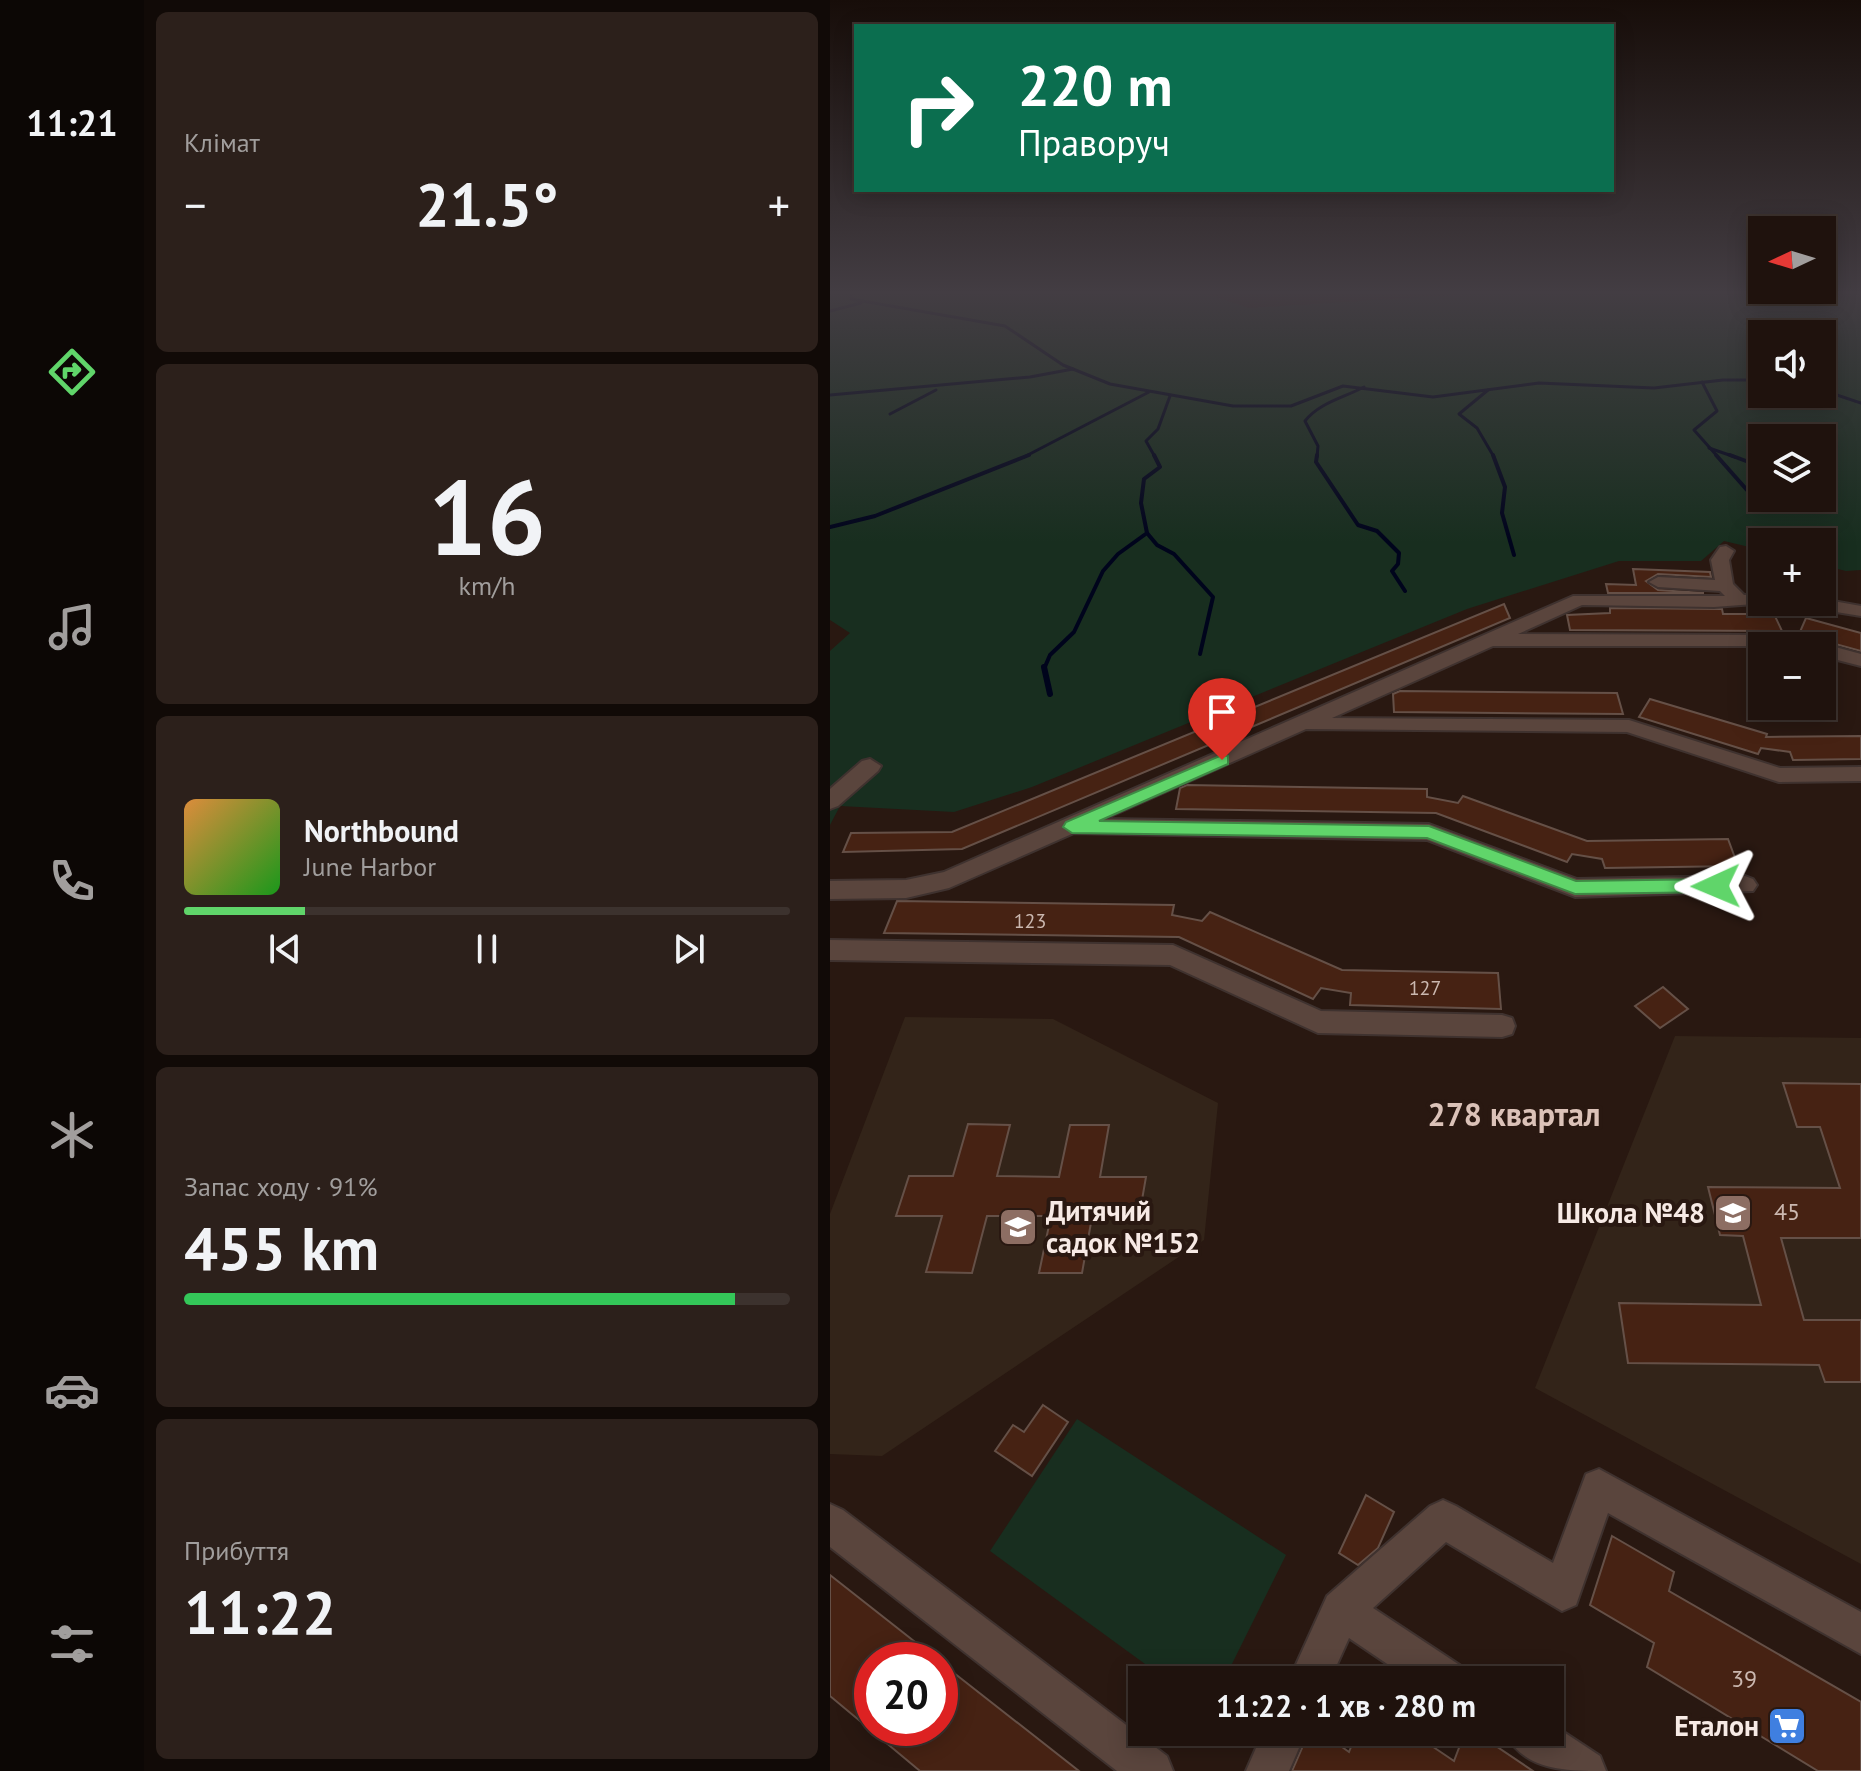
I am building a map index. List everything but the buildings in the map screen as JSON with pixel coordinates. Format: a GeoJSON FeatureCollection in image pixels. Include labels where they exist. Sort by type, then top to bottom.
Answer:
{"type":"FeatureCollection","features":[{"type":"Feature","properties":{"kind":"lane"},"geometry":{"type":"LineString","coordinates":[[1726,551],[1720,560],[1732,592]]}},
{"type":"Feature","properties":{"kind":"lane"},"geometry":{"type":"LineString","coordinates":[[1658,582],[1748,596]]}},
{"type":"Feature","properties":{"kind":"lane"},"geometry":{"type":"LineString","coordinates":[[833,896],[926,886],[1072,827],[1579,600],[1714,602],[1732,592]]}},
{"type":"Feature","properties":{"kind":"lane"},"geometry":{"type":"LineString","coordinates":[[1836,607],[1861,611]]}},
{"type":"Feature","properties":{"kind":"lane"},"geometry":{"type":"LineString","coordinates":[[1490,640],[1748,641]]}},
{"type":"Feature","properties":{"kind":"lane"},"geometry":{"type":"LineString","coordinates":[[1836,654],[1861,660]]}},
{"type":"Feature","properties":{"kind":"lane"},"geometry":{"type":"LineString","coordinates":[[1304,724],[1629,726],[1779,775],[1861,774]]}},
{"type":"Feature","properties":{"kind":"lane"},"geometry":{"type":"LineString","coordinates":[[830,801],[870,766]]}},
{"type":"Feature","properties":{"kind":"lane"},"geometry":{"type":"LineString","coordinates":[[1072,827],[1429,832],[1575,888],[1745,885]]}},
{"type":"Feature","properties":{"kind":"lane"},"geometry":{"type":"LineString","coordinates":[[830,950],[1173,955],[1318,1022],[1502,1026]]}},
{"type":"Feature","properties":{"kind":"lane"},"geometry":{"type":"LineString","coordinates":[[1315,1666],[1341,1610],[1443,1519],[1562,1591],[1599,1487],[1861,1634]]}},
{"type":"Feature","properties":{"kind":"lane"},"geometry":{"type":"LineString","coordinates":[[830,1523],[1152,1771]]}},
{"type":"Feature","properties":{"kind":"lane"},"geometry":{"type":"LineString","coordinates":[[1341,1610],[1426,1666]]}},
{"type":"Feature","properties":{"kind":"lane"},"geometry":{"type":"LineString","coordinates":[[1267,1771],[1279,1746]]}},
{"type":"Feature","properties":{"kind":"lane"},"geometry":{"type":"LineString","coordinates":[[1547,1746],[1585,1771]]}},
{"type":"Feature","properties":{"kind":"shaded area","name":"Дитячий садок №152"},"geometry":{"type":"Polygon","coordinates":[[[905,1017],[1053,1019],[1218,1103],[1204,1240],[882,1456],[830,1454],[830,1214],[905,1017]]]}},
{"type":"Feature","properties":{"kind":"shaded area","name":"Школа №48"},"geometry":{"type":"Polygon","coordinates":[[[1675,1036],[1861,1038],[1861,1564],[1535,1388],[1675,1036]]]}},
{"type":"Feature","properties":{"kind":"green space"},"geometry":{"type":"Polygon","coordinates":[[[830,377],[1748,377],[1748,408],[1836,408],[1836,377],[1861,377],[1861,570],[1836,568],[1836,528],[1748,528],[1748,547],[1724,541],[1701,561],[1619,561],[1467,609],[1032,787],[954,812],[840,806],[830,825],[830,651],[850,633],[830,620],[830,377]]]}},
{"type":"Feature","properties":{"kind":"green space"},"geometry":{"type":"Polygon","coordinates":[[[1077,1419],[1286,1555],[1231,1666],[1148,1666],[990,1551],[1077,1419]]]}},
{"type":"Feature","properties":{"kind":"waterway"},"geometry":{"type":"LineString","coordinates":[[830,395],[1032,377]]}},
{"type":"Feature","properties":{"kind":"waterway"},"geometry":{"type":"LineString","coordinates":[[1092,377],[1110,384],[1233,406],[1291,406],[1343,386],[1361,388]]}},
{"type":"Feature","properties":{"kind":"waterway"},"geometry":{"type":"LineString","coordinates":[[1702,382],[1748,380]]}},
{"type":"Feature","properties":{"kind":"waterway"},"geometry":{"type":"LineString","coordinates":[[1361,388],[1433,397],[1539,383],[1654,388],[1702,382]]}},
{"type":"Feature","properties":{"kind":"waterway"},"geometry":{"type":"LineString","coordinates":[[1702,382],[1717,411],[1694,430],[1710,448]]}},
{"type":"Feature","properties":{"kind":"waterway"},"geometry":{"type":"LineString","coordinates":[[1317,457],[1318,446],[1305,421],[1324,405],[1361,388]]}},
{"type":"Feature","properties":{"kind":"waterway"},"geometry":{"type":"LineString","coordinates":[[890,414],[936,390]]}},
{"type":"Feature","properties":{"kind":"waterway"},"geometry":{"type":"LineString","coordinates":[[1488,390],[1459,414],[1477,428],[1493,456]]}},
{"type":"Feature","properties":{"kind":"waterway"},"geometry":{"type":"LineString","coordinates":[[1024,457],[1149,392]]}},
{"type":"Feature","properties":{"kind":"waterway"},"geometry":{"type":"LineString","coordinates":[[1836,395],[1861,403]]}},
{"type":"Feature","properties":{"kind":"waterway"},"geometry":{"type":"LineString","coordinates":[[1155,457],[1146,441],[1158,429],[1170,396]]}},
{"type":"Feature","properties":{"kind":"waterway"},"geometry":{"type":"LineString","coordinates":[[1710,448],[1735,457]]}},
{"type":"Feature","properties":{"kind":"waterway"},"geometry":{"type":"LineString","coordinates":[[1710,448],[1718,457]]}},
{"type":"Feature","properties":{"kind":"waterway"},"geometry":{"type":"LineString","coordinates":[[1024,457],[1029,455]]}},
{"type":"Feature","properties":{"kind":"waterway"},"geometry":{"type":"LineString","coordinates":[[1317,455],[1316,462],[1358,525],[1377,531],[1399,553],[1398,564],[1392,571],[1405,591]]}},
{"type":"Feature","properties":{"kind":"waterway"},"geometry":{"type":"LineString","coordinates":[[1716,455],[1747,490]]}},
{"type":"Feature","properties":{"kind":"waterway"},"geometry":{"type":"LineString","coordinates":[[1730,455],[1748,462]]}},
{"type":"Feature","properties":{"kind":"waterway"},"geometry":{"type":"LineString","coordinates":[[1493,456],[1505,487],[1502,513],[1514,555]]}},
{"type":"Feature","properties":{"kind":"waterway"},"geometry":{"type":"LineString","coordinates":[[830,527],[875,516],[1024,457]]}},
{"type":"Feature","properties":{"kind":"waterway"},"geometry":{"type":"LineString","coordinates":[[1147,533],[1141,503],[1144,479],[1160,467],[1155,457]]}},
{"type":"Feature","properties":{"kind":"waterway"},"geometry":{"type":"LineString","coordinates":[[1044,668],[1050,655],[1074,632],[1103,571],[1118,554],[1147,533]]}},
{"type":"Feature","properties":{"kind":"waterway"},"geometry":{"type":"LineString","coordinates":[[1147,533],[1157,545],[1174,554],[1213,597],[1200,654]]}},
{"type":"Feature","properties":{"kind":"waterway"},"geometry":{"type":"LineString","coordinates":[[1044,668],[1050,694]]}},
{"type":"Feature","properties":{"kind":"place","name":"Школа №48"},"geometry":{"type":"Point","coordinates":[1733,1213]}},
{"type":"Feature","properties":{"kind":"place","name":"Дитячий садок №152"},"geometry":{"type":"Point","coordinates":[1018,1227]}},
{"type":"Feature","properties":{"kind":"place","name":"Еталон"},"geometry":{"type":"Point","coordinates":[1787,1726]}},
{"type":"Feature","properties":{"kind":"district","name":"278 квартал"},"geometry":{"type":"Point","coordinates":[1514,1115]}},
{"type":"Feature","properties":{"kind":"route"},"geometry":{"type":"LineString","coordinates":[[1222,760],[1072,827],[1429,832],[1575,888],[1716,886]]}}]}
